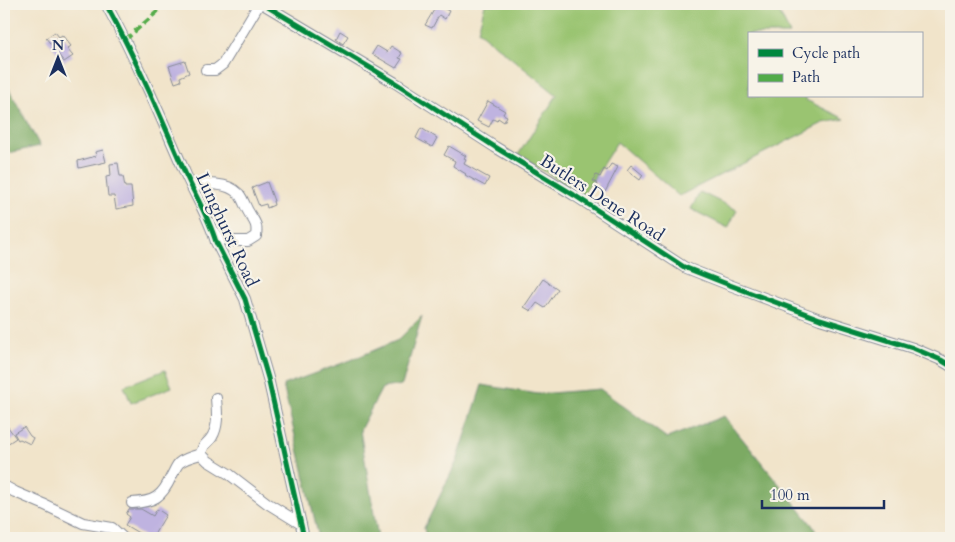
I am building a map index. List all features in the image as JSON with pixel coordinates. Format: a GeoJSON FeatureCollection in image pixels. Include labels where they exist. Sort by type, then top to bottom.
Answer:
{"type":"FeatureCollection","features":[{"type":"Feature","properties":{"kind":"street","name":"Lunghurst Road"},"geometry":{"type":"LineString","coordinates":[[106,4],[136,61],[213,231],[216,242],[245,299],[268,378],[304,538]]}},
{"type":"Feature","properties":{"kind":"street"},"geometry":{"type":"LineString","coordinates":[[206,70],[215,70],[223,64],[261,4]]}},
{"type":"Feature","properties":{"kind":"street","name":"Butlers Dene Road"},"geometry":{"type":"LineString","coordinates":[[261,4],[394,82],[574,195],[684,267],[820,319],[914,348],[951,366]]}},
{"type":"Feature","properties":{"kind":"street"},"geometry":{"type":"LineString","coordinates":[[191,186],[218,184],[229,187],[239,194],[257,228],[256,236],[248,241],[218,238],[213,231]]}},
{"type":"Feature","properties":{"kind":"street"},"geometry":{"type":"LineString","coordinates":[[201,454],[203,446],[212,438],[217,422],[216,398]]}},
{"type":"Feature","properties":{"kind":"street"},"geometry":{"type":"LineString","coordinates":[[201,454],[208,461],[268,503],[301,524]]}},
{"type":"Feature","properties":{"kind":"street"},"geometry":{"type":"LineString","coordinates":[[132,503],[145,502],[160,495],[179,463],[201,454]]}},
{"type":"Feature","properties":{"kind":"street"},"geometry":{"type":"LineString","coordinates":[[4,486],[83,523],[112,528],[123,538]]}},
{"type":"Feature","properties":{"kind":"green space"},"geometry":{"type":"Polygon","coordinates":[[[485,4],[775,4],[789,32],[748,32],[748,98],[806,98],[806,100],[845,119],[823,123],[679,196],[617,142],[583,195],[518,155],[557,95],[478,31],[485,4]]]}},
{"type":"Feature","properties":{"kind":"green space"},"geometry":{"type":"Polygon","coordinates":[[[4,80],[40,146],[4,154],[4,80]]]}},
{"type":"Feature","properties":{"kind":"green space"},"geometry":{"type":"Polygon","coordinates":[[[700,192],[737,210],[728,228],[691,209],[700,192]]]}},
{"type":"Feature","properties":{"kind":"green space"},"geometry":{"type":"Polygon","coordinates":[[[422,316],[402,385],[382,388],[360,430],[378,538],[319,538],[283,385],[398,340],[422,316]]]}},
{"type":"Feature","properties":{"kind":"green space"},"geometry":{"type":"Polygon","coordinates":[[[165,370],[172,387],[131,403],[124,386],[165,370]]]}},
{"type":"Feature","properties":{"kind":"green space"},"geometry":{"type":"Polygon","coordinates":[[[482,385],[538,394],[600,389],[667,438],[724,416],[813,526],[819,538],[426,538],[424,528],[457,461],[482,385]]]}},
{"type":"Feature","properties":{"kind":"building"},"geometry":{"type":"Polygon","coordinates":[[[437,5],[449,11],[445,19],[439,15],[432,28],[425,25],[437,5]]]}},
{"type":"Feature","properties":{"kind":"building"},"geometry":{"type":"Polygon","coordinates":[[[340,31],[348,36],[343,44],[336,39],[340,31]]]}},
{"type":"Feature","properties":{"kind":"building"},"geometry":{"type":"Polygon","coordinates":[[[55,32],[59,37],[62,35],[71,46],[67,49],[73,56],[64,62],[46,38],[55,32]]]}},
{"type":"Feature","properties":{"kind":"building"},"geometry":{"type":"Polygon","coordinates":[[[377,46],[387,52],[391,46],[402,53],[399,58],[402,59],[396,68],[372,54],[377,46]]]}},
{"type":"Feature","properties":{"kind":"building"},"geometry":{"type":"Polygon","coordinates":[[[185,61],[189,73],[180,77],[181,81],[175,83],[169,66],[185,61]]]}},
{"type":"Feature","properties":{"kind":"building"},"geometry":{"type":"Polygon","coordinates":[[[488,101],[505,111],[503,114],[507,116],[504,122],[498,118],[497,121],[493,119],[489,127],[477,121],[488,101]]]}},
{"type":"Feature","properties":{"kind":"building"},"geometry":{"type":"Polygon","coordinates":[[[421,128],[437,138],[432,147],[416,138],[421,128]]]}},
{"type":"Feature","properties":{"kind":"building"},"geometry":{"type":"Polygon","coordinates":[[[449,146],[466,156],[464,164],[489,178],[485,186],[453,166],[455,161],[444,155],[449,146]]]}},
{"type":"Feature","properties":{"kind":"building"},"geometry":{"type":"Polygon","coordinates":[[[103,150],[106,162],[79,168],[78,161],[96,156],[95,152],[103,150]]]}},
{"type":"Feature","properties":{"kind":"building"},"geometry":{"type":"Polygon","coordinates":[[[118,163],[120,176],[123,176],[125,187],[131,187],[133,206],[116,209],[114,196],[108,196],[106,177],[111,176],[110,164],[118,163]]]}},
{"type":"Feature","properties":{"kind":"building"},"geometry":{"type":"Polygon","coordinates":[[[611,164],[618,167],[605,192],[596,188],[598,184],[593,181],[596,175],[600,177],[604,169],[607,171],[611,164]]]}},
{"type":"Feature","properties":{"kind":"building"},"geometry":{"type":"Polygon","coordinates":[[[631,165],[643,175],[640,180],[627,170],[631,165]]]}},
{"type":"Feature","properties":{"kind":"building"},"geometry":{"type":"Polygon","coordinates":[[[267,182],[274,205],[267,208],[266,204],[259,206],[252,188],[267,182]]]}},
{"type":"Feature","properties":{"kind":"building"},"geometry":{"type":"Polygon","coordinates":[[[543,279],[558,289],[545,308],[537,303],[531,311],[524,307],[543,279]]]}},
{"type":"Feature","properties":{"kind":"building"},"geometry":{"type":"Polygon","coordinates":[[[8,427],[16,438],[4,446],[4,430],[8,427]]]}},
{"type":"Feature","properties":{"kind":"building"},"geometry":{"type":"Polygon","coordinates":[[[24,427],[33,438],[30,444],[20,439],[18,440],[14,433],[24,427]]]}},
{"type":"Feature","properties":{"kind":"building"},"geometry":{"type":"Polygon","coordinates":[[[129,509],[141,509],[153,516],[157,509],[166,515],[152,538],[147,538],[125,525],[130,517],[126,514],[129,509]]]}},
{"type":"Feature","properties":{"kind":"marked path"},"geometry":{"type":"LineString","coordinates":[[125,40],[166,4]]}},
{"type":"Feature","properties":{"kind":"cycle path"},"geometry":{"type":"LineString","coordinates":[[106,4],[138,67],[216,242],[245,299],[268,378],[304,538]]}},
{"type":"Feature","properties":{"kind":"cycle path"},"geometry":{"type":"LineString","coordinates":[[263,4],[394,82],[574,195],[684,267],[820,319],[913,348],[951,366]]}}]}
